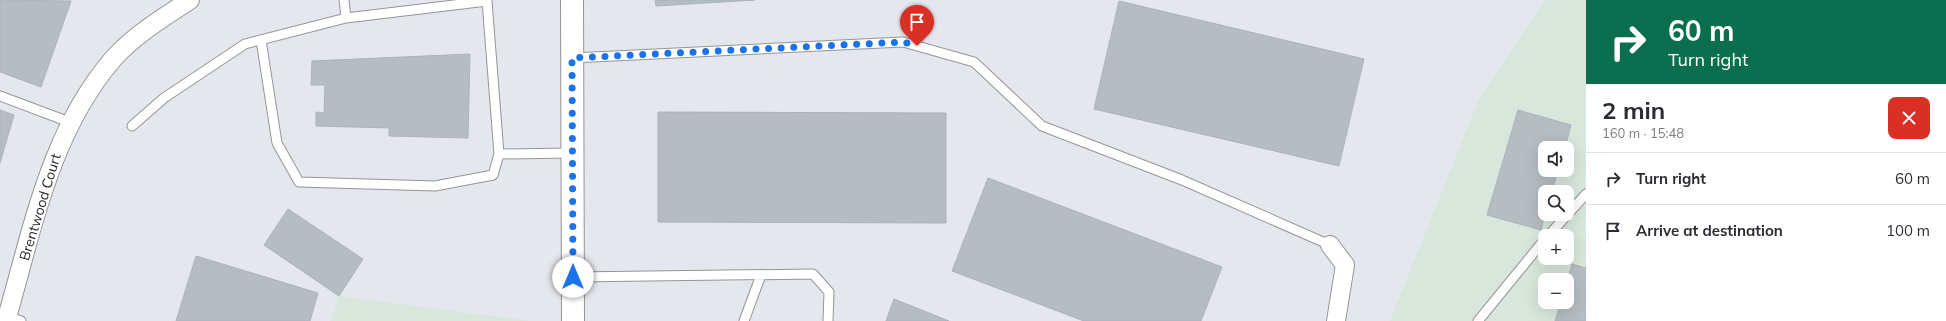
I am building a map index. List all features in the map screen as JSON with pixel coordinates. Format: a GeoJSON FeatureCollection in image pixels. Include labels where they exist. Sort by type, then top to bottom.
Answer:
{"type":"FeatureCollection","features":[{"type":"Feature","properties":{"kind":"street","name":"Brentwood Court"},"geometry":{"type":"LineString","coordinates":[[12,319],[56,154],[72,123],[86,98],[114,59],[150,27],[190,0]]}},
{"type":"Feature","properties":{"kind":"street"},"geometry":{"type":"LineString","coordinates":[[572,0],[573,321]]}},
{"type":"Feature","properties":{"kind":"street"},"geometry":{"type":"LineString","coordinates":[[1330,245],[1345,265],[1336,321]]}},
{"type":"Feature","properties":{"kind":"lane"},"geometry":{"type":"LineString","coordinates":[[344,0],[346,18]]}},
{"type":"Feature","properties":{"kind":"lane"},"geometry":{"type":"LineString","coordinates":[[132,126],[164,98],[245,44],[346,18],[487,1],[499,154],[493,175],[435,186],[299,182],[277,143],[261,40]]}},
{"type":"Feature","properties":{"kind":"lane"},"geometry":{"type":"LineString","coordinates":[[572,58],[903,42],[974,62],[1042,126],[1182,180],[1330,245]]}},
{"type":"Feature","properties":{"kind":"lane"},"geometry":{"type":"LineString","coordinates":[[0,96],[72,123]]}},
{"type":"Feature","properties":{"kind":"lane"},"geometry":{"type":"LineString","coordinates":[[499,154],[572,153]]}},
{"type":"Feature","properties":{"kind":"lane"},"geometry":{"type":"LineString","coordinates":[[1554,229],[1586,194]]}},
{"type":"Feature","properties":{"kind":"lane"},"geometry":{"type":"LineString","coordinates":[[1478,321],[1538,248]]}},
{"type":"Feature","properties":{"kind":"lane"},"geometry":{"type":"LineString","coordinates":[[573,277],[813,274],[828,292],[830,318],[828,321]]}},
{"type":"Feature","properties":{"kind":"lane"},"geometry":{"type":"LineString","coordinates":[[744,321],[761,275]]}},
{"type":"Feature","properties":{"kind":"shaded area"},"geometry":{"type":"Polygon","coordinates":[[[1545,0],[1586,0],[1586,321],[1390,321],[1479,99],[1545,0]]]}},
{"type":"Feature","properties":{"kind":"shaded area"},"geometry":{"type":"Polygon","coordinates":[[[339,296],[530,321],[331,321],[339,296]]]}},
{"type":"Feature","properties":{"kind":"building"},"geometry":{"type":"Polygon","coordinates":[[[0,0],[71,1],[41,87],[0,72],[0,0]]]}},
{"type":"Feature","properties":{"kind":"building"},"geometry":{"type":"Polygon","coordinates":[[[655,0],[755,0],[656,6],[655,0]]]}},
{"type":"Feature","properties":{"kind":"building"},"geometry":{"type":"Polygon","coordinates":[[[1119,1],[1364,59],[1339,166],[1094,109],[1119,1]]]}},
{"type":"Feature","properties":{"kind":"building"},"geometry":{"type":"Polygon","coordinates":[[[470,54],[468,138],[389,136],[389,128],[316,126],[316,112],[324,113],[325,85],[311,85],[312,61],[470,54]]]}},
{"type":"Feature","properties":{"kind":"building"},"geometry":{"type":"Polygon","coordinates":[[[0,110],[14,115],[0,163],[0,110]]]}},
{"type":"Feature","properties":{"kind":"building"},"geometry":{"type":"Polygon","coordinates":[[[1518,110],[1571,125],[1567,141],[1538,141],[1538,177],[1556,177],[1554,185],[1538,185],[1538,221],[1543,221],[1541,229],[1487,215],[1518,110]]]}},
{"type":"Feature","properties":{"kind":"building"},"geometry":{"type":"Polygon","coordinates":[[[658,112],[946,113],[946,223],[658,222],[658,112]]]}},
{"type":"Feature","properties":{"kind":"building"},"geometry":{"type":"Polygon","coordinates":[[[988,178],[1222,267],[1201,321],[1084,321],[952,271],[988,178]]]}},
{"type":"Feature","properties":{"kind":"building"},"geometry":{"type":"Polygon","coordinates":[[[288,209],[363,259],[339,296],[264,245],[288,209]]]}},
{"type":"Feature","properties":{"kind":"building"},"geometry":{"type":"Polygon","coordinates":[[[196,256],[318,293],[310,321],[176,321],[196,256]]]}},
{"type":"Feature","properties":{"kind":"building"},"geometry":{"type":"Polygon","coordinates":[[[1572,265],[1586,268],[1586,321],[1555,321],[1559,309],[1574,309],[1574,273],[1569,273],[1572,265]]]}},
{"type":"Feature","properties":{"kind":"building"},"geometry":{"type":"Polygon","coordinates":[[[894,299],[949,321],[886,321],[894,299]]]}},
{"type":"Feature","properties":{"kind":"route"},"geometry":{"type":"LineString","coordinates":[[573,277],[572,58],[903,42],[917,46]]}}]}
